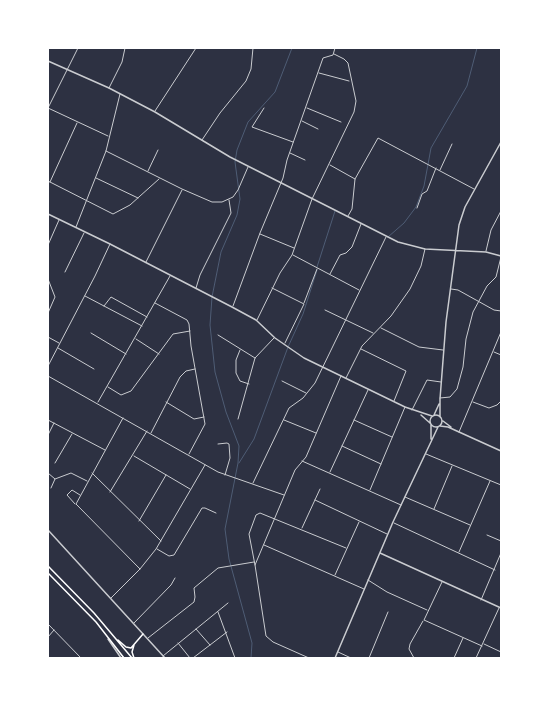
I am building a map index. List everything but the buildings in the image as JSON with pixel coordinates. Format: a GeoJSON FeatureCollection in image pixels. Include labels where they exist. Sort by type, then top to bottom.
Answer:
{"type":"FeatureCollection","features":[{"type":"Feature","properties":{"kind":"main road"},"geometry":{"type":"LineString","coordinates":[[48,566],[133,658]]}},
{"type":"Feature","properties":{"kind":"main road"},"geometry":{"type":"LineString","coordinates":[[48,573],[96,622],[124,658]]}},
{"type":"Feature","properties":{"kind":"main road"},"geometry":{"type":"LineString","coordinates":[[114,636],[129,648],[143,634]]}},
{"type":"Feature","properties":{"kind":"main road"},"geometry":{"type":"LineString","coordinates":[[133,658],[132,652],[135,643]]}},
{"type":"Feature","properties":{"kind":"street"},"geometry":{"type":"LineString","coordinates":[[78,48],[48,108],[109,137]]}},
{"type":"Feature","properties":{"kind":"street"},"geometry":{"type":"LineString","coordinates":[[109,88],[122,62],[125,48]]}},
{"type":"Feature","properties":{"kind":"street"},"geometry":{"type":"LineString","coordinates":[[155,112],[196,48]]}},
{"type":"Feature","properties":{"kind":"street"},"geometry":{"type":"LineString","coordinates":[[202,141],[220,113],[246,81],[251,69],[253,48]]}},
{"type":"Feature","properties":{"kind":"street"},"geometry":{"type":"LineString","coordinates":[[334,54],[335,48]]}},
{"type":"Feature","properties":{"kind":"street"},"geometry":{"type":"LineString","coordinates":[[232,307],[259,234],[283,178],[293,142],[319,73],[322,58],[334,54],[344,59],[348,63],[356,101],[349,125],[312,199],[295,249],[272,288],[256,320]]}},
{"type":"Feature","properties":{"kind":"street"},"geometry":{"type":"LineString","coordinates":[[48,62],[120,93],[248,166],[386,237],[408,246],[425,249],[486,252],[501,256],[496,277],[487,286],[478,301],[469,328],[463,367],[457,389],[450,397],[440,398]]}},
{"type":"Feature","properties":{"kind":"street"},"geometry":{"type":"LineString","coordinates":[[319,73],[349,81]]}},
{"type":"Feature","properties":{"kind":"street"},"geometry":{"type":"LineString","coordinates":[[76,228],[106,151],[120,93]]}},
{"type":"Feature","properties":{"kind":"street"},"geometry":{"type":"LineString","coordinates":[[264,108],[252,127],[293,142]]}},
{"type":"Feature","properties":{"kind":"street"},"geometry":{"type":"LineString","coordinates":[[306,108],[341,122]]}},
{"type":"Feature","properties":{"kind":"street"},"geometry":{"type":"LineString","coordinates":[[302,121],[318,129]]}},
{"type":"Feature","properties":{"kind":"street"},"geometry":{"type":"LineString","coordinates":[[77,123],[49,182],[113,214],[124,209],[160,178]]}},
{"type":"Feature","properties":{"kind":"street"},"geometry":{"type":"LineString","coordinates":[[348,217],[352,209],[355,179],[378,138],[475,189]]}},
{"type":"Feature","properties":{"kind":"street"},"geometry":{"type":"LineString","coordinates":[[459,432],[440,417],[444,350],[456,250],[462,216],[501,142]]}},
{"type":"Feature","properties":{"kind":"street"},"geometry":{"type":"LineString","coordinates":[[440,170],[452,144]]}},
{"type":"Feature","properties":{"kind":"street"},"geometry":{"type":"LineString","coordinates":[[147,172],[158,150]]}},
{"type":"Feature","properties":{"kind":"street"},"geometry":{"type":"LineString","coordinates":[[106,151],[182,190],[212,202],[229,199],[238,190],[248,166]]}},
{"type":"Feature","properties":{"kind":"street"},"geometry":{"type":"LineString","coordinates":[[290,153],[305,160]]}},
{"type":"Feature","properties":{"kind":"street"},"geometry":{"type":"LineString","coordinates":[[329,165],[355,179]]}},
{"type":"Feature","properties":{"kind":"street"},"geometry":{"type":"LineString","coordinates":[[417,208],[422,195],[427,191],[436,168]]}},
{"type":"Feature","properties":{"kind":"street"},"geometry":{"type":"LineString","coordinates":[[96,178],[138,198]]}},
{"type":"Feature","properties":{"kind":"street"},"geometry":{"type":"LineString","coordinates":[[146,262],[182,190]]}},
{"type":"Feature","properties":{"kind":"street"},"geometry":{"type":"LineString","coordinates":[[196,289],[200,275],[231,213],[229,199]]}},
{"type":"Feature","properties":{"kind":"street"},"geometry":{"type":"LineString","coordinates":[[486,252],[491,230],[501,211]]}},
{"type":"Feature","properties":{"kind":"street"},"geometry":{"type":"LineString","coordinates":[[48,214],[146,262],[256,320],[275,338],[284,344],[323,367],[418,413],[431,424],[445,426],[501,450]]}},
{"type":"Feature","properties":{"kind":"street"},"geometry":{"type":"LineString","coordinates":[[48,245],[60,220]]}},
{"type":"Feature","properties":{"kind":"street"},"geometry":{"type":"LineString","coordinates":[[330,274],[340,255],[346,253],[352,247],[361,224]]}},
{"type":"Feature","properties":{"kind":"street"},"geometry":{"type":"LineString","coordinates":[[65,272],[85,232]]}},
{"type":"Feature","properties":{"kind":"street"},"geometry":{"type":"LineString","coordinates":[[259,234],[295,249]]}},
{"type":"Feature","properties":{"kind":"street"},"geometry":{"type":"LineString","coordinates":[[253,483],[289,408],[307,394],[323,367],[386,237]]}},
{"type":"Feature","properties":{"kind":"street"},"geometry":{"type":"LineString","coordinates":[[48,366],[85,296],[110,244]]}},
{"type":"Feature","properties":{"kind":"street"},"geometry":{"type":"LineString","coordinates":[[346,378],[361,349],[399,306],[410,289],[421,266],[425,249]]}},
{"type":"Feature","properties":{"kind":"street"},"geometry":{"type":"LineString","coordinates":[[292,255],[359,290]]}},
{"type":"Feature","properties":{"kind":"street"},"geometry":{"type":"LineString","coordinates":[[284,344],[304,304],[317,268]]}},
{"type":"Feature","properties":{"kind":"street"},"geometry":{"type":"LineString","coordinates":[[97,403],[108,387],[170,276]]}},
{"type":"Feature","properties":{"kind":"street"},"geometry":{"type":"LineString","coordinates":[[48,279],[54,297],[48,314]]}},
{"type":"Feature","properties":{"kind":"street"},"geometry":{"type":"LineString","coordinates":[[272,288],[304,304]]}},
{"type":"Feature","properties":{"kind":"street"},"geometry":{"type":"LineString","coordinates":[[451,289],[458,290],[494,310],[501,311]]}},
{"type":"Feature","properties":{"kind":"street"},"geometry":{"type":"LineString","coordinates":[[85,296],[142,326]]}},
{"type":"Feature","properties":{"kind":"street"},"geometry":{"type":"LineString","coordinates":[[104,306],[111,297],[147,317]]}},
{"type":"Feature","properties":{"kind":"street"},"geometry":{"type":"LineString","coordinates":[[155,303],[187,320],[190,331],[204,417],[204,427],[189,455]]}},
{"type":"Feature","properties":{"kind":"street"},"geometry":{"type":"LineString","coordinates":[[325,310],[347,319],[374,334]]}},
{"type":"Feature","properties":{"kind":"street"},"geometry":{"type":"LineString","coordinates":[[380,328],[419,348],[444,350]]}},
{"type":"Feature","properties":{"kind":"street"},"geometry":{"type":"LineString","coordinates":[[108,387],[121,395],[131,391],[174,334],[190,331]]}},
{"type":"Feature","properties":{"kind":"street"},"geometry":{"type":"LineString","coordinates":[[459,432],[501,332]]}},
{"type":"Feature","properties":{"kind":"street"},"geometry":{"type":"LineString","coordinates":[[91,333],[126,354]]}},
{"type":"Feature","properties":{"kind":"street"},"geometry":{"type":"LineString","coordinates":[[218,335],[255,358]]}},
{"type":"Feature","properties":{"kind":"street"},"geometry":{"type":"LineString","coordinates":[[48,337],[60,343]]}},
{"type":"Feature","properties":{"kind":"street"},"geometry":{"type":"LineString","coordinates":[[135,338],[159,354]]}},
{"type":"Feature","properties":{"kind":"street"},"geometry":{"type":"LineString","coordinates":[[238,419],[249,384],[255,358],[275,338]]}},
{"type":"Feature","properties":{"kind":"street"},"geometry":{"type":"LineString","coordinates":[[57,348],[94,369]]}},
{"type":"Feature","properties":{"kind":"street"},"geometry":{"type":"LineString","coordinates":[[361,349],[406,370],[394,402]]}},
{"type":"Feature","properties":{"kind":"street"},"geometry":{"type":"LineString","coordinates":[[241,350],[236,360],[236,373],[240,381],[249,384]]}},
{"type":"Feature","properties":{"kind":"street"},"geometry":{"type":"LineString","coordinates":[[493,351],[501,355]]}},
{"type":"Feature","properties":{"kind":"street"},"geometry":{"type":"LineString","coordinates":[[151,433],[166,402],[183,373],[196,369]]}},
{"type":"Feature","properties":{"kind":"street"},"geometry":{"type":"LineString","coordinates":[[48,376],[225,475],[253,483],[284,495]]}},
{"type":"Feature","properties":{"kind":"street"},"geometry":{"type":"LineString","coordinates":[[255,566],[276,518],[284,495],[298,465],[306,457],[341,376]]}},
{"type":"Feature","properties":{"kind":"street"},"geometry":{"type":"LineString","coordinates":[[412,410],[428,380],[441,382]]}},
{"type":"Feature","properties":{"kind":"street"},"geometry":{"type":"LineString","coordinates":[[282,381],[307,394]]}},
{"type":"Feature","properties":{"kind":"street"},"geometry":{"type":"LineString","coordinates":[[329,473],[368,389]]}},
{"type":"Feature","properties":{"kind":"street"},"geometry":{"type":"LineString","coordinates":[[430,442],[431,424],[440,398]]}},
{"type":"Feature","properties":{"kind":"street"},"geometry":{"type":"LineString","coordinates":[[472,402],[489,408],[498,405],[501,401]]}},
{"type":"Feature","properties":{"kind":"street"},"geometry":{"type":"LineString","coordinates":[[166,402],[194,419],[204,417]]}},
{"type":"Feature","properties":{"kind":"street"},"geometry":{"type":"LineString","coordinates":[[370,491],[405,407]]}},
{"type":"Feature","properties":{"kind":"street"},"geometry":{"type":"LineString","coordinates":[[418,413],[440,417]]}},
{"type":"Feature","properties":{"kind":"street"},"geometry":{"type":"LineString","coordinates":[[76,504],[87,481],[124,418]]}},
{"type":"Feature","properties":{"kind":"street"},"geometry":{"type":"LineString","coordinates":[[284,419],[316,433]]}},
{"type":"Feature","properties":{"kind":"street"},"geometry":{"type":"LineString","coordinates":[[48,420],[105,451]]}},
{"type":"Feature","properties":{"kind":"street"},"geometry":{"type":"LineString","coordinates":[[353,420],[392,437]]}},
{"type":"Feature","properties":{"kind":"street"},"geometry":{"type":"LineString","coordinates":[[334,658],[393,522],[426,454],[430,442],[442,420]]}},
{"type":"Feature","properties":{"kind":"street"},"geometry":{"type":"LineString","coordinates":[[48,435],[54,424]]}},
{"type":"Feature","properties":{"kind":"street"},"geometry":{"type":"LineString","coordinates":[[110,492],[134,456],[147,431]]}},
{"type":"Feature","properties":{"kind":"street"},"geometry":{"type":"LineString","coordinates":[[55,463],[72,433]]}},
{"type":"Feature","properties":{"kind":"street"},"geometry":{"type":"LineString","coordinates":[[218,444],[229,444],[230,458],[225,475]]}},
{"type":"Feature","properties":{"kind":"street"},"geometry":{"type":"LineString","coordinates":[[341,446],[381,464]]}},
{"type":"Feature","properties":{"kind":"street"},"geometry":{"type":"LineString","coordinates":[[426,454],[501,486]]}},
{"type":"Feature","properties":{"kind":"street"},"geometry":{"type":"LineString","coordinates":[[134,456],[190,489]]}},
{"type":"Feature","properties":{"kind":"street"},"geometry":{"type":"LineString","coordinates":[[301,461],[401,505]]}},
{"type":"Feature","properties":{"kind":"street"},"geometry":{"type":"LineString","coordinates":[[111,598],[140,569],[156,549],[205,464]]}},
{"type":"Feature","properties":{"kind":"street"},"geometry":{"type":"LineString","coordinates":[[434,510],[453,466]]}},
{"type":"Feature","properties":{"kind":"street"},"geometry":{"type":"LineString","coordinates":[[48,472],[55,479]]}},
{"type":"Feature","properties":{"kind":"street"},"geometry":{"type":"LineString","coordinates":[[51,488],[55,479],[72,473],[87,481]]}},
{"type":"Feature","properties":{"kind":"street"},"geometry":{"type":"LineString","coordinates":[[92,473],[161,541]]}},
{"type":"Feature","properties":{"kind":"street"},"geometry":{"type":"LineString","coordinates":[[139,521],[166,475]]}},
{"type":"Feature","properties":{"kind":"street"},"geometry":{"type":"LineString","coordinates":[[459,552],[490,481]]}},
{"type":"Feature","properties":{"kind":"street"},"geometry":{"type":"LineString","coordinates":[[301,529],[320,489]]}},
{"type":"Feature","properties":{"kind":"street"},"geometry":{"type":"LineString","coordinates":[[80,495],[72,490],[67,495],[140,569]]}},
{"type":"Feature","properties":{"kind":"street"},"geometry":{"type":"LineString","coordinates":[[405,497],[471,526]]}},
{"type":"Feature","properties":{"kind":"street"},"geometry":{"type":"LineString","coordinates":[[315,500],[388,534]]}},
{"type":"Feature","properties":{"kind":"street"},"geometry":{"type":"LineString","coordinates":[[156,549],[169,556],[174,555],[202,508],[216,514]]}},
{"type":"Feature","properties":{"kind":"street"},"geometry":{"type":"LineString","coordinates":[[309,658],[273,642],[266,636],[249,534],[256,515],[264,513],[346,548]]}},
{"type":"Feature","properties":{"kind":"street"},"geometry":{"type":"LineString","coordinates":[[334,576],[359,521]]}},
{"type":"Feature","properties":{"kind":"street"},"geometry":{"type":"LineString","coordinates":[[393,522],[495,570]]}},
{"type":"Feature","properties":{"kind":"street"},"geometry":{"type":"LineString","coordinates":[[48,530],[164,657],[178,643],[228,603]]}},
{"type":"Feature","properties":{"kind":"street"},"geometry":{"type":"LineString","coordinates":[[487,535],[501,541]]}},
{"type":"Feature","properties":{"kind":"street"},"geometry":{"type":"LineString","coordinates":[[264,544],[364,589]]}},
{"type":"Feature","properties":{"kind":"street"},"geometry":{"type":"LineString","coordinates":[[380,553],[500,608],[476,658]]}},
{"type":"Feature","properties":{"kind":"street"},"geometry":{"type":"LineString","coordinates":[[481,600],[500,560],[501,553]]}},
{"type":"Feature","properties":{"kind":"street"},"geometry":{"type":"LineString","coordinates":[[147,639],[194,602],[194,588],[218,568],[254,562]]}},
{"type":"Feature","properties":{"kind":"street"},"geometry":{"type":"LineString","coordinates":[[134,624],[171,585],[175,578]]}},
{"type":"Feature","properties":{"kind":"street"},"geometry":{"type":"LineString","coordinates":[[368,580],[387,592],[428,611]]}},
{"type":"Feature","properties":{"kind":"street"},"geometry":{"type":"LineString","coordinates":[[414,658],[409,649],[410,644],[424,620],[442,582]]}},
{"type":"Feature","properties":{"kind":"street"},"geometry":{"type":"LineString","coordinates":[[218,611],[227,632],[235,658]]}},
{"type":"Feature","properties":{"kind":"street"},"geometry":{"type":"LineString","coordinates":[[369,658],[388,612]]}},
{"type":"Feature","properties":{"kind":"street"},"geometry":{"type":"LineString","coordinates":[[424,620],[463,638],[501,652]]}},
{"type":"Feature","properties":{"kind":"street"},"geometry":{"type":"LineString","coordinates":[[48,624],[81,658]]}},
{"type":"Feature","properties":{"kind":"street"},"geometry":{"type":"LineString","coordinates":[[196,628],[210,645]]}},
{"type":"Feature","properties":{"kind":"street"},"geometry":{"type":"LineString","coordinates":[[48,637],[54,630]]}},
{"type":"Feature","properties":{"kind":"street"},"geometry":{"type":"LineString","coordinates":[[178,643],[191,658],[227,632]]}},
{"type":"Feature","properties":{"kind":"street"},"geometry":{"type":"LineString","coordinates":[[106,636],[121,658]]}},
{"type":"Feature","properties":{"kind":"street"},"geometry":{"type":"LineString","coordinates":[[454,658],[463,638]]}},
{"type":"Feature","properties":{"kind":"street"},"geometry":{"type":"LineString","coordinates":[[337,652],[351,658]]}},
{"type":"Feature","properties":{"kind":"waterway"},"geometry":{"type":"LineString","coordinates":[[251,658],[252,643],[229,559],[225,529],[238,463],[239,446],[226,412],[215,372],[210,325],[212,297],[221,252],[237,215],[240,199],[235,162],[237,150],[248,122],[275,92],[292,48]]}},
{"type":"Feature","properties":{"kind":"waterway"},"geometry":{"type":"LineString","coordinates":[[388,237],[404,223],[416,207],[424,186],[431,148],[467,86],[477,48]]}},
{"type":"Feature","properties":{"kind":"waterway"},"geometry":{"type":"LineString","coordinates":[[317,267],[335,211]]}},
{"type":"Feature","properties":{"kind":"waterway"},"geometry":{"type":"LineString","coordinates":[[239,463],[254,439],[288,347],[303,314],[317,270]]}}]}
